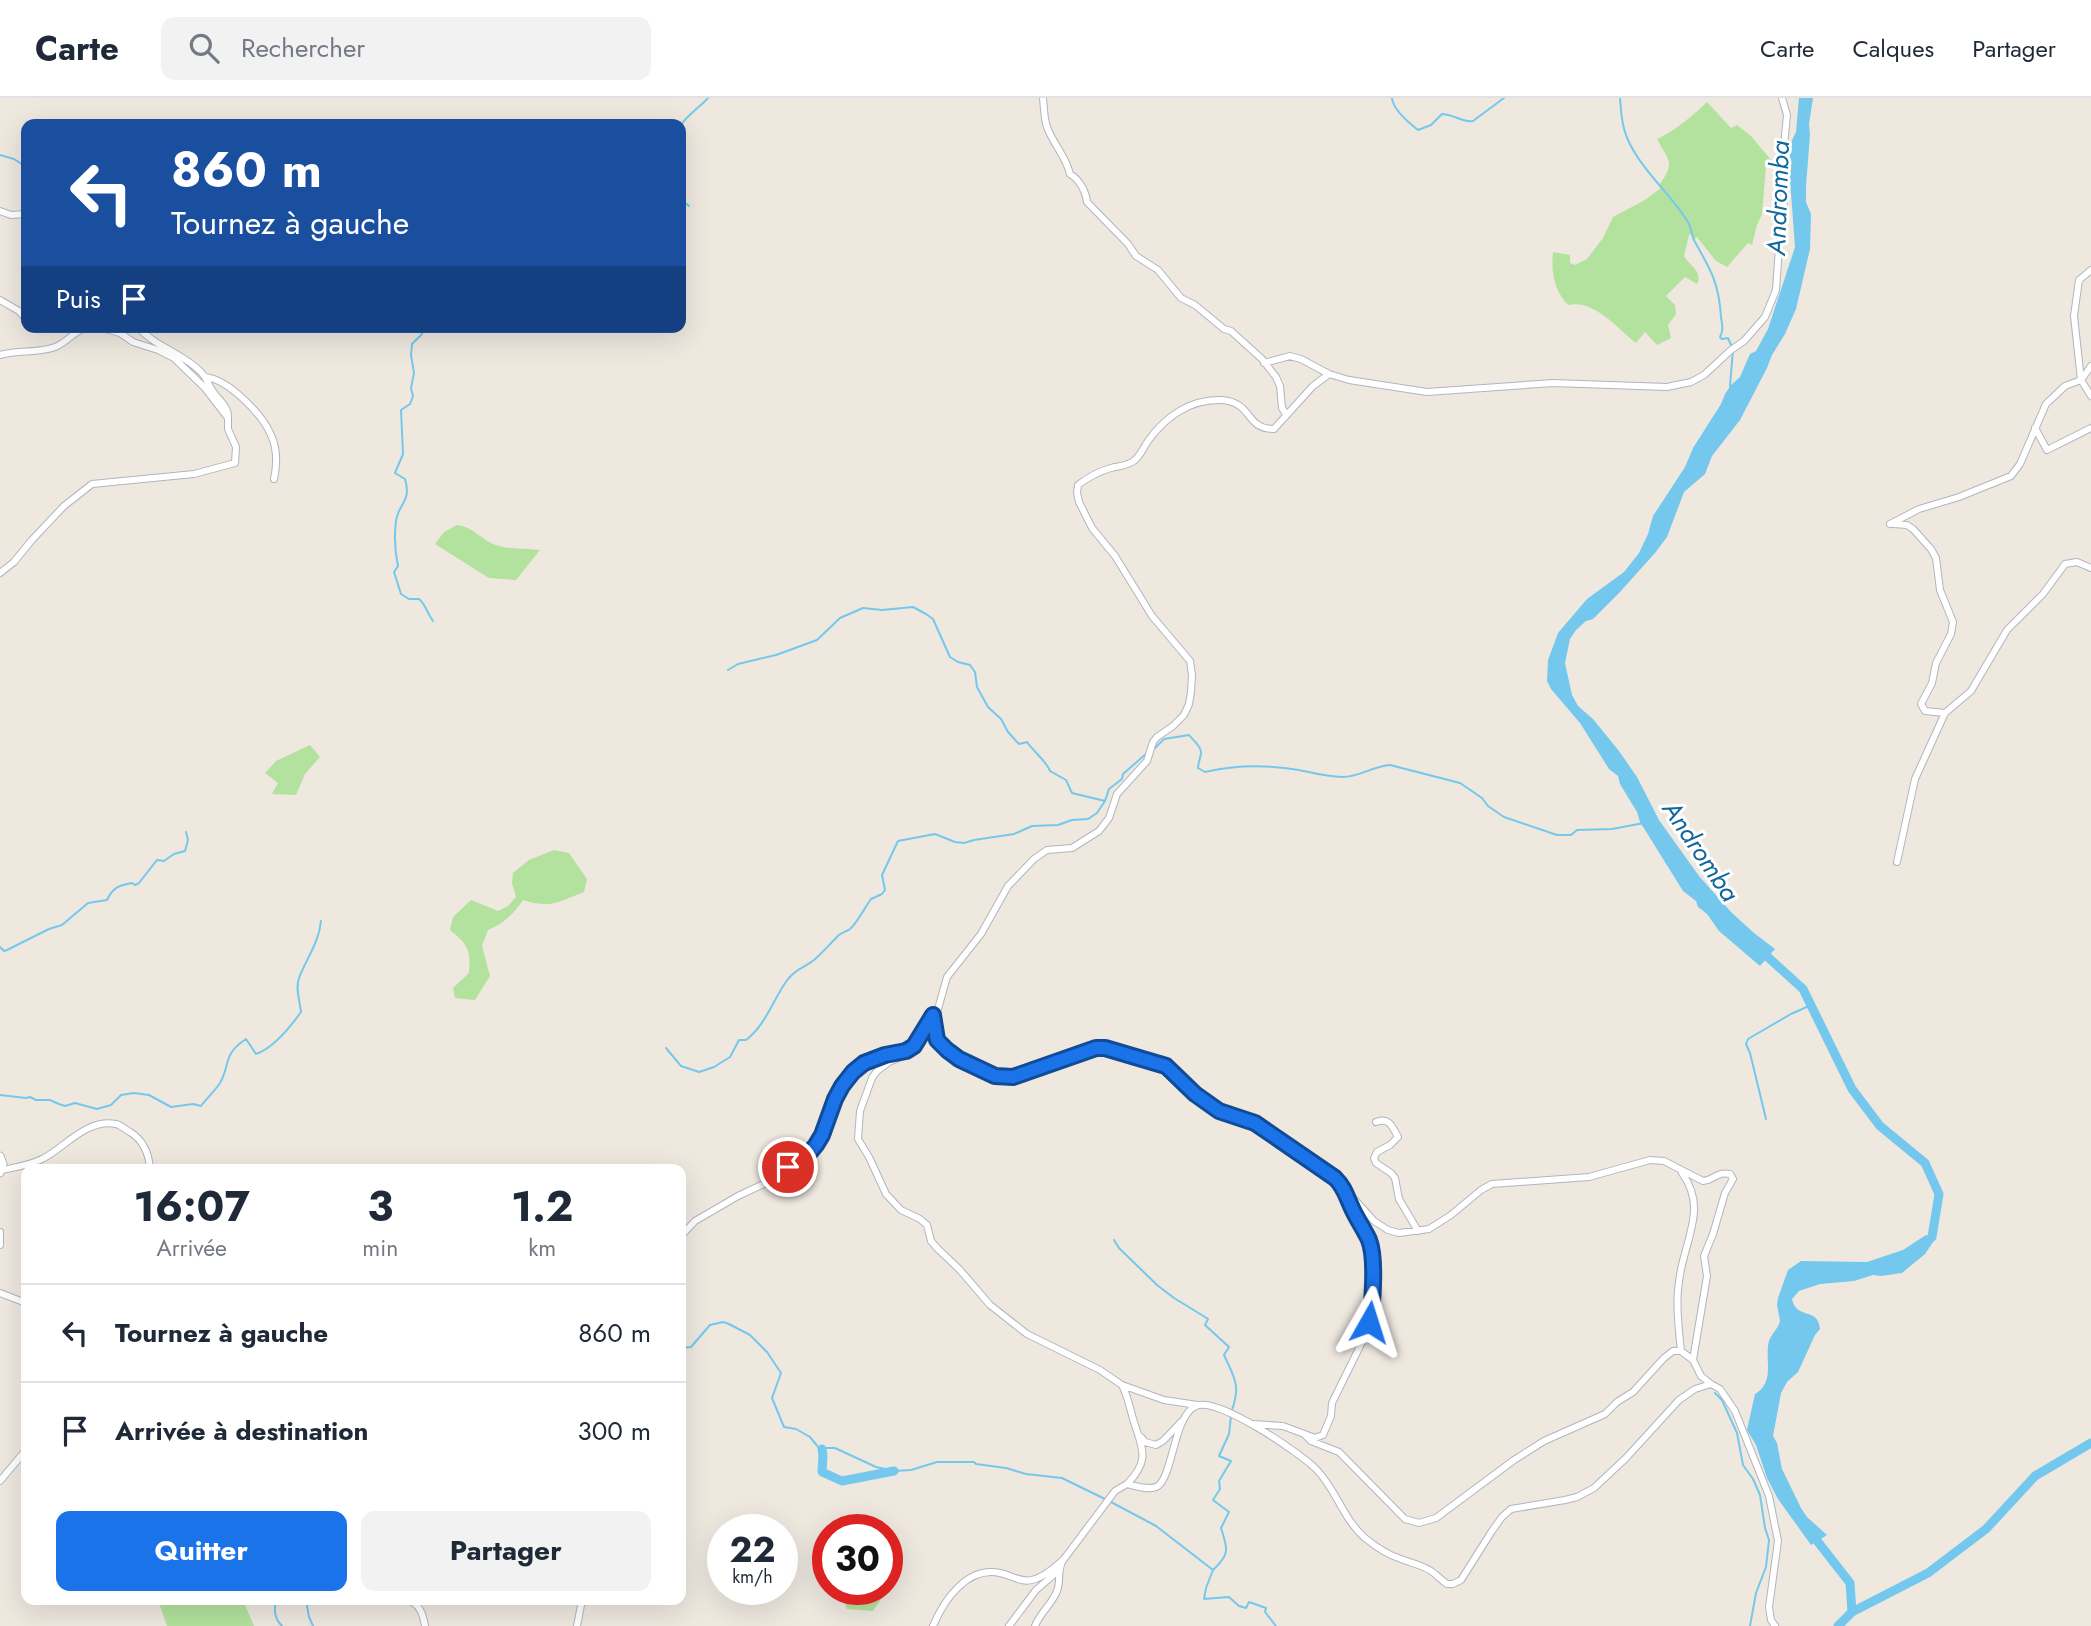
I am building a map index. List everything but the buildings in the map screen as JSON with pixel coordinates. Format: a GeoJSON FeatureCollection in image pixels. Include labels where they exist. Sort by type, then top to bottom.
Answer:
{"type":"FeatureCollection","features":[{"type":"Feature","properties":{"kind":"street"},"geometry":{"type":"LineString","coordinates":[[1043,98],[1045,124],[1056,147],[1068,163],[1070,174],[1077,178],[1085,190],[1087,202],[1128,244],[1136,256],[1158,270],[1181,298],[1195,305],[1224,329],[1231,331],[1264,363],[1280,386],[1282,408],[1286,414]]}},
{"type":"Feature","properties":{"kind":"street"},"geometry":{"type":"LineString","coordinates":[[1264,363],[1290,356],[1349,380],[1427,392],[1553,383],[1667,387],[1691,382],[1704,375],[1744,341],[1765,317],[1776,290],[1784,203],[1783,156],[1787,115],[1782,98]]}},
{"type":"Feature","properties":{"kind":"street"},"geometry":{"type":"LineString","coordinates":[[0,211],[11,215],[21,214]]}},
{"type":"Feature","properties":{"kind":"street"},"geometry":{"type":"LineString","coordinates":[[2091,270],[2079,280],[2074,316],[2081,380],[2091,396]]}},
{"type":"Feature","properties":{"kind":"street"},"geometry":{"type":"LineString","coordinates":[[0,300],[21,314]]}},
{"type":"Feature","properties":{"kind":"street"},"geometry":{"type":"LineString","coordinates":[[0,355],[23,350],[46,350],[57,346],[74,333]]}},
{"type":"Feature","properties":{"kind":"street"},"geometry":{"type":"LineString","coordinates":[[120,333],[133,342],[174,358],[204,387],[228,418]]}},
{"type":"Feature","properties":{"kind":"street"},"geometry":{"type":"LineString","coordinates":[[0,573],[14,562],[64,506],[92,484],[194,474],[232,465],[236,457],[236,447],[225,406],[205,377],[191,363],[160,346],[145,333]]}},
{"type":"Feature","properties":{"kind":"street"},"geometry":{"type":"LineString","coordinates":[[1945,713],[1925,711],[1922,704],[1932,683],[1936,663],[1953,628],[1940,590],[1936,558],[1913,528],[1889,524],[1919,509],[1959,497],[2011,476],[2020,464],[2046,404],[2064,386],[2081,380],[2091,366]]}},
{"type":"Feature","properties":{"kind":"street"},"geometry":{"type":"LineString","coordinates":[[686,1231],[695,1222],[766,1183],[796,1159],[811,1151],[822,1135],[842,1086],[864,1063],[906,1051],[914,1046],[938,1009],[947,977],[981,934],[1008,886],[1034,859],[1047,850],[1072,848],[1099,831],[1109,818],[1117,794],[1147,761],[1153,742],[1184,715],[1192,684],[1190,661],[1152,616],[1115,556],[1092,528],[1079,502],[1078,485],[1102,471],[1134,462],[1169,417],[1194,405],[1222,400],[1239,404],[1257,426],[1274,429],[1313,386],[1329,374]]}},
{"type":"Feature","properties":{"kind":"street"},"geometry":{"type":"LineString","coordinates":[[205,377],[219,381],[247,402],[268,429],[272,435],[276,458],[274,479]]}},
{"type":"Feature","properties":{"kind":"street"},"geometry":{"type":"LineString","coordinates":[[2035,428],[2047,450],[2091,428]]}},
{"type":"Feature","properties":{"kind":"street"},"geometry":{"type":"LineString","coordinates":[[1897,862],[1915,779],[1945,713],[1971,691],[2007,630],[2043,594],[2066,564],[2077,562],[2091,568]]}},
{"type":"Feature","properties":{"kind":"street"},"geometry":{"type":"LineString","coordinates":[[933,1015],[937,1040],[947,1050],[959,1059],[995,1076],[1013,1077],[1096,1048],[1105,1048],[1166,1066],[1195,1094],[1219,1111],[1255,1123],[1335,1178],[1374,1220],[1388,1230],[1399,1233],[1429,1229],[1439,1224],[1492,1184],[1589,1177],[1650,1160],[1664,1161],[1703,1181],[1730,1174],[1733,1179],[1725,1193],[1704,1256],[1707,1276],[1693,1360]]}},
{"type":"Feature","properties":{"kind":"street"},"geometry":{"type":"LineString","coordinates":[[906,1051],[903,1056],[896,1057],[877,1071],[872,1078],[860,1111],[858,1139],[887,1194],[901,1210],[927,1225],[932,1241],[990,1305],[1027,1334],[1100,1370],[1122,1385],[1164,1400],[1207,1404],[1239,1416],[1300,1455],[1318,1470],[1355,1529],[1365,1539],[1383,1552],[1433,1572],[1447,1584],[1461,1580],[1492,1531],[1511,1509],[1577,1497],[1594,1488],[1626,1458],[1679,1400],[1695,1389],[1711,1384]]}},
{"type":"Feature","properties":{"kind":"street"},"geometry":{"type":"LineString","coordinates":[[1376,1122],[1384,1119],[1387,1121],[1398,1137],[1377,1152],[1374,1158],[1376,1163],[1395,1178],[1399,1199],[1418,1231]]}},
{"type":"Feature","properties":{"kind":"street"},"geometry":{"type":"LineString","coordinates":[[29,1164],[43,1159],[68,1140],[98,1125],[117,1124],[139,1138],[150,1164]]}},
{"type":"Feature","properties":{"kind":"street"},"geometry":{"type":"LineString","coordinates":[[0,1156],[3,1164],[1,1172],[21,1167]]}},
{"type":"Feature","properties":{"kind":"street"},"geometry":{"type":"LineString","coordinates":[[1678,1169],[1689,1183],[1694,1197],[1694,1223],[1678,1289],[1677,1313],[1681,1351]]}},
{"type":"Feature","properties":{"kind":"street"},"geometry":{"type":"LineString","coordinates":[[1251,1424],[1283,1426],[1315,1438],[1323,1435],[1331,1416],[1332,1403],[1364,1338],[1373,1307],[1373,1252],[1344,1187]]}},
{"type":"Feature","properties":{"kind":"street"},"geometry":{"type":"LineString","coordinates":[[0,1231],[0,1245]]}},
{"type":"Feature","properties":{"kind":"street"},"geometry":{"type":"LineString","coordinates":[[0,1293],[21,1301]]}},
{"type":"Feature","properties":{"kind":"street"},"geometry":{"type":"LineString","coordinates":[[1305,1434],[1311,1441],[1339,1452],[1405,1519],[1413,1523],[1428,1521],[1445,1512],[1480,1483],[1534,1447],[1605,1414],[1633,1392],[1664,1358],[1674,1351],[1681,1351],[1693,1360],[1701,1376],[1720,1389],[1735,1411],[1772,1507],[1778,1541],[1769,1607],[1775,1626]]}},
{"type":"Feature","properties":{"kind":"street"},"geometry":{"type":"LineString","coordinates":[[1009,1626],[1036,1590],[1058,1571],[1115,1491],[1136,1474],[1141,1464],[1143,1455],[1140,1436],[1122,1385]]}},
{"type":"Feature","properties":{"kind":"street"},"geometry":{"type":"LineString","coordinates":[[1127,1483],[1150,1488],[1158,1486],[1164,1477],[1187,1413],[1197,1405]]}},
{"type":"Feature","properties":{"kind":"street"},"geometry":{"type":"LineString","coordinates":[[1140,1436],[1145,1442],[1156,1445],[1185,1419]]}},
{"type":"Feature","properties":{"kind":"street"},"geometry":{"type":"LineString","coordinates":[[0,1481],[21,1456]]}},
{"type":"Feature","properties":{"kind":"street"},"geometry":{"type":"LineString","coordinates":[[933,1626],[957,1587],[979,1573],[999,1572],[1017,1579],[1031,1580],[1054,1568],[1064,1559]]}},
{"type":"Feature","properties":{"kind":"street"},"geometry":{"type":"LineString","coordinates":[[1035,1626],[1038,1617],[1058,1590],[1058,1571]]}},
{"type":"Feature","properties":{"kind":"street"},"geometry":{"type":"LineString","coordinates":[[416,1605],[422,1610],[425,1626]]}},
{"type":"Feature","properties":{"kind":"street"},"geometry":{"type":"LineString","coordinates":[[577,1626],[581,1605]]}},
{"type":"Feature","properties":{"kind":"green space"},"geometry":{"type":"Polygon","coordinates":[[[1707,102],[1731,128],[1737,125],[1751,136],[1771,160],[1766,166],[1762,214],[1752,245],[1748,243],[1727,267],[1716,261],[1697,237],[1694,239],[1689,235],[1684,256],[1697,272],[1698,279],[1697,284],[1685,277],[1666,296],[1675,305],[1676,314],[1668,325],[1671,338],[1657,345],[1645,332],[1636,343],[1596,310],[1578,304],[1568,305],[1554,280],[1553,252],[1570,255],[1570,263],[1575,265],[1587,259],[1603,238],[1613,217],[1661,188],[1659,185],[1667,172],[1669,162],[1657,139],[1683,123],[1707,102]]]}},
{"type":"Feature","properties":{"kind":"green space"},"geometry":{"type":"Polygon","coordinates":[[[457,525],[496,545],[540,550],[516,580],[489,578],[435,544],[444,532],[457,525]]]}},
{"type":"Feature","properties":{"kind":"green space"},"geometry":{"type":"Polygon","coordinates":[[[310,745],[320,757],[305,774],[296,795],[272,794],[278,783],[265,773],[276,761],[310,745]]]}},
{"type":"Feature","properties":{"kind":"green space"},"geometry":{"type":"Polygon","coordinates":[[[554,850],[569,853],[587,879],[584,892],[548,904],[523,900],[508,918],[488,930],[482,946],[490,976],[475,1000],[455,998],[453,988],[469,973],[469,953],[461,940],[450,930],[453,917],[471,900],[498,911],[508,906],[516,897],[512,883],[513,873],[529,860],[554,850]]]}},
{"type":"Feature","properties":{"kind":"green space"},"geometry":{"type":"Polygon","coordinates":[[[160,1605],[245,1605],[254,1626],[167,1626],[160,1605]]]}},
{"type":"Feature","properties":{"kind":"green space"},"geometry":{"type":"Polygon","coordinates":[[[846,1605],[877,1605],[873,1611],[847,1609],[846,1605]]]}},
{"type":"Feature","properties":{"kind":"water"},"geometry":{"type":"Polygon","coordinates":[[[1799,98],[1813,98],[1806,186],[1806,202],[1811,214],[1810,249],[1796,309],[1740,420],[1712,456],[1705,474],[1684,492],[1667,537],[1620,592],[1593,619],[1586,621],[1576,630],[1570,639],[1565,663],[1572,695],[1578,706],[1593,719],[1619,751],[1637,777],[1659,820],[1699,876],[1731,912],[1775,949],[1760,966],[1719,931],[1696,901],[1683,891],[1640,822],[1618,776],[1609,769],[1580,723],[1547,681],[1548,660],[1558,633],[1587,599],[1624,572],[1639,553],[1653,516],[1685,467],[1693,448],[1725,394],[1740,377],[1750,354],[1756,351],[1768,329],[1795,247],[1789,166],[1799,98]]]}},
{"type":"Feature","properties":{"kind":"water"},"geometry":{"type":"Polygon","coordinates":[[[1926,1235],[1933,1242],[1925,1254],[1902,1273],[1820,1284],[1799,1291],[1792,1299],[1798,1310],[1815,1318],[1820,1329],[1798,1372],[1787,1382],[1781,1393],[1773,1436],[1782,1469],[1801,1508],[1827,1535],[1811,1545],[1778,1499],[1747,1430],[1755,1394],[1765,1383],[1767,1376],[1769,1341],[1780,1321],[1778,1298],[1788,1270],[1801,1261],[1867,1262],[1903,1250],[1926,1235]]]}},
{"type":"Feature","properties":{"kind":"waterway"},"geometry":{"type":"LineString","coordinates":[[686,119],[708,98]]}},
{"type":"Feature","properties":{"kind":"waterway"},"geometry":{"type":"LineString","coordinates":[[1392,98],[1398,112],[1418,130],[1431,125],[1442,114],[1473,121],[1504,98]]}},
{"type":"Feature","properties":{"kind":"waterway"},"geometry":{"type":"LineString","coordinates":[[1620,98],[1628,140],[1648,172],[1688,222],[1694,240],[1710,269],[1720,305],[1720,337],[1728,338],[1731,345]]}},
{"type":"Feature","properties":{"kind":"waterway"},"geometry":{"type":"LineString","coordinates":[[0,155],[21,164]]}},
{"type":"Feature","properties":{"kind":"waterway"},"geometry":{"type":"LineString","coordinates":[[422,333],[412,344],[413,396],[410,404],[401,410],[403,454],[395,473],[405,479],[407,493],[396,521],[398,566],[394,572],[401,594],[409,599],[419,599],[433,621]]}},
{"type":"Feature","properties":{"kind":"waterway"},"geometry":{"type":"LineString","coordinates":[[1730,386],[1733,350]]}},
{"type":"Feature","properties":{"kind":"waterway"},"geometry":{"type":"LineString","coordinates":[[728,670],[738,664],[776,655],[817,640],[840,618],[863,608],[882,610],[913,607],[933,619],[950,657],[970,665],[975,672],[977,687],[988,707],[1001,719],[1008,732],[1019,744],[1027,742],[1050,771],[1066,780],[1072,793],[1105,801],[1109,789],[1147,753]]}},
{"type":"Feature","properties":{"kind":"waterway"},"geometry":{"type":"LineString","coordinates":[[1153,750],[1164,739],[1189,735],[1201,750],[1198,768],[1205,772],[1264,767],[1342,777],[1390,765],[1460,783],[1504,817],[1557,835],[1571,835],[1577,830],[1612,829],[1644,823]]}},
{"type":"Feature","properties":{"kind":"waterway"},"geometry":{"type":"LineString","coordinates":[[666,1048],[681,1066],[699,1072],[730,1057],[739,1040],[746,1040],[759,1027],[791,975],[814,960],[838,936],[850,929],[871,899],[882,894],[885,890],[882,875],[898,841],[935,834],[964,843],[1014,834],[1032,826],[1058,825],[1072,820],[1088,819],[1097,813],[1105,801]]}},
{"type":"Feature","properties":{"kind":"waterway"},"geometry":{"type":"LineString","coordinates":[[0,947],[4,951],[7,950],[62,925],[88,903],[107,900],[114,889],[139,883],[157,860],[164,861],[185,851],[188,840],[186,832]]}},
{"type":"Feature","properties":{"kind":"waterway"},"geometry":{"type":"LineString","coordinates":[[0,1095],[50,1100],[65,1106],[75,1103],[97,1109],[111,1105],[121,1095],[134,1093],[149,1095],[171,1107],[193,1104],[201,1106],[220,1083],[230,1055],[238,1045],[246,1039],[256,1054],[263,1051],[282,1036],[301,1012],[298,982],[315,944],[321,921]]}},
{"type":"Feature","properties":{"kind":"waterway","name":"Andromba"},"geometry":{"type":"LineString","coordinates":[[1759,949],[1803,989],[1852,1089],[1880,1126],[1925,1163],[1939,1194],[1932,1237],[1921,1247]]}},
{"type":"Feature","properties":{"kind":"waterway"},"geometry":{"type":"LineString","coordinates":[[1766,1119],[1746,1044],[1748,1039],[1811,1005]]}},
{"type":"Feature","properties":{"kind":"waterway"},"geometry":{"type":"LineString","coordinates":[[1114,1240],[1157,1285],[1208,1319],[1205,1325],[1229,1347],[1224,1355],[1236,1387],[1232,1410]]}},
{"type":"Feature","properties":{"kind":"waterway"},"geometry":{"type":"LineString","coordinates":[[686,1348],[691,1347],[710,1325],[723,1322],[750,1335],[767,1352],[781,1373],[772,1398],[784,1427],[796,1429],[810,1437],[819,1448],[835,1448],[876,1467],[894,1471],[911,1470],[937,1462],[974,1462],[1026,1474],[1062,1478],[1107,1500]]}},
{"type":"Feature","properties":{"kind":"waterway"},"geometry":{"type":"LineString","coordinates":[[1715,1393],[1722,1400],[1737,1433],[1743,1465],[1760,1495],[1769,1540],[1766,1567],[1756,1593],[1750,1626]]}},
{"type":"Feature","properties":{"kind":"waterway"},"geometry":{"type":"LineString","coordinates":[[1214,1569],[1223,1559],[1226,1550],[1221,1528],[1229,1512],[1213,1500],[1220,1489],[1219,1481],[1231,1461],[1219,1456],[1229,1434],[1231,1416]]}},
{"type":"Feature","properties":{"kind":"waterway"},"geometry":{"type":"LineString","coordinates":[[1852,1612],[1928,1573],[1986,1529],[2035,1476],[2091,1443]]}},
{"type":"Feature","properties":{"kind":"waterway"},"geometry":{"type":"LineString","coordinates":[[822,1449],[822,1472],[842,1481],[894,1471]]}},
{"type":"Feature","properties":{"kind":"waterway"},"geometry":{"type":"LineString","coordinates":[[1111,1502],[1156,1526],[1213,1570],[1204,1599],[1229,1597],[1239,1606],[1246,1608],[1249,1602],[1266,1608],[1265,1612],[1276,1626]]}},
{"type":"Feature","properties":{"kind":"waterway","name":"Andromba"},"geometry":{"type":"LineString","coordinates":[[1811,1533],[1850,1583],[1852,1612],[1838,1626]]}},
{"type":"Feature","properties":{"kind":"waterway"},"geometry":{"type":"LineString","coordinates":[[275,1605],[275,1614],[282,1626]]}},
{"type":"Feature","properties":{"kind":"waterway"},"geometry":{"type":"LineString","coordinates":[[307,1605],[313,1626]]}},
{"type":"Feature","properties":{"kind":"route"},"geometry":{"type":"LineString","coordinates":[[788,1167],[816,1145],[835,1099],[853,1072],[864,1063],[891,1053],[906,1051],[914,1046],[933,1015],[937,1040],[947,1050],[959,1059],[995,1076],[1013,1077],[1089,1049],[1105,1048],[1166,1066],[1195,1094],[1219,1111],[1255,1123],[1344,1187],[1373,1252],[1373,1307],[1369,1322]]}}]}
